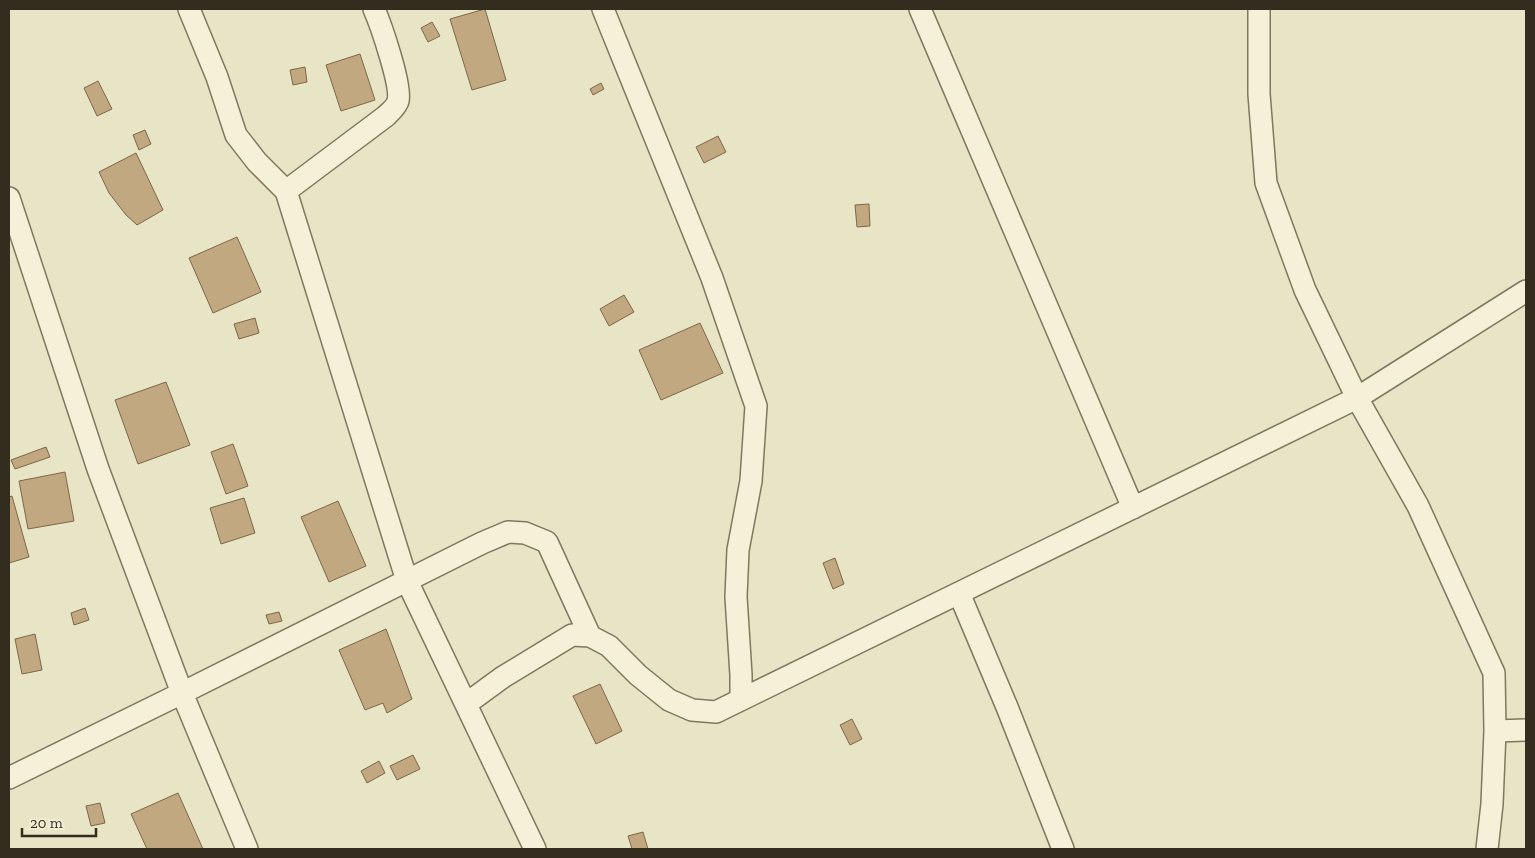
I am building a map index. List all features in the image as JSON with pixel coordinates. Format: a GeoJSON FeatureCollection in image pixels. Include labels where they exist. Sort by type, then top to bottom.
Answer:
{"type":"FeatureCollection","features":[{"type":"Feature","properties":{"kind":"street"},"geometry":{"type":"LineString","coordinates":[[188,9],[217,77],[236,135],[256,162],[286,191],[407,581],[536,849]]}},
{"type":"Feature","properties":{"kind":"street"},"geometry":{"type":"LineString","coordinates":[[286,191],[386,116],[398,102],[399,90],[382,28],[374,9]]}},
{"type":"Feature","properties":{"kind":"street"},"geometry":{"type":"LineString","coordinates":[[603,9],[712,278],[756,406],[751,481],[738,550],[736,597],[741,700]]}},
{"type":"Feature","properties":{"kind":"street"},"geometry":{"type":"LineString","coordinates":[[920,9],[1133,508]]}},
{"type":"Feature","properties":{"kind":"street"},"geometry":{"type":"LineString","coordinates":[[1259,9],[1259,94],[1266,183],[1305,290],[1357,398],[1418,506],[1494,673],[1495,731],[1492,804],[1487,849]]}},
{"type":"Feature","properties":{"kind":"street"},"geometry":{"type":"LineString","coordinates":[[9,198],[98,469],[182,693],[247,849]]}},
{"type":"Feature","properties":{"kind":"street"},"geometry":{"type":"LineString","coordinates":[[466,704],[503,677],[572,635],[590,636],[609,646],[638,675],[669,700],[692,710],[716,712],[1357,398],[1526,291]]}},
{"type":"Feature","properties":{"kind":"street"},"geometry":{"type":"LineString","coordinates":[[9,778],[482,543],[508,532],[525,533],[548,542],[590,636]]}},
{"type":"Feature","properties":{"kind":"street"},"geometry":{"type":"LineString","coordinates":[[959,593],[1007,707],[1062,849]]}},
{"type":"Feature","properties":{"kind":"street"},"geometry":{"type":"LineString","coordinates":[[1495,731],[1526,730]]}},
{"type":"Feature","properties":{"kind":"building"},"geometry":{"type":"Polygon","coordinates":[[[485,9],[506,80],[472,90],[450,19],[485,9]]]}},
{"type":"Feature","properties":{"kind":"building"},"geometry":{"type":"Polygon","coordinates":[[[432,22],[440,36],[428,42],[421,28],[432,22]]]}},
{"type":"Feature","properties":{"kind":"building"},"geometry":{"type":"Polygon","coordinates":[[[360,54],[375,100],[341,111],[326,65],[360,54]]]}},
{"type":"Feature","properties":{"kind":"building"},"geometry":{"type":"Polygon","coordinates":[[[305,67],[307,82],[293,85],[290,70],[305,67]]]}},
{"type":"Feature","properties":{"kind":"building"},"geometry":{"type":"Polygon","coordinates":[[[98,81],[112,109],[97,116],[84,88],[98,81]]]}},
{"type":"Feature","properties":{"kind":"building"},"geometry":{"type":"Polygon","coordinates":[[[601,83],[604,89],[593,95],[590,89],[601,83]]]}},
{"type":"Feature","properties":{"kind":"building"},"geometry":{"type":"Polygon","coordinates":[[[145,130],[151,144],[139,150],[133,135],[145,130]]]}},
{"type":"Feature","properties":{"kind":"building"},"geometry":{"type":"Polygon","coordinates":[[[718,136],[726,152],[704,163],[696,147],[718,136]]]}},
{"type":"Feature","properties":{"kind":"building"},"geometry":{"type":"Polygon","coordinates":[[[136,153],[163,210],[137,225],[126,215],[109,193],[99,172],[136,153]]]}},
{"type":"Feature","properties":{"kind":"building"},"geometry":{"type":"Polygon","coordinates":[[[869,204],[870,226],[857,227],[855,205],[869,204]]]}},
{"type":"Feature","properties":{"kind":"building"},"geometry":{"type":"Polygon","coordinates":[[[237,237],[261,292],[213,313],[189,258],[237,237]]]}},
{"type":"Feature","properties":{"kind":"building"},"geometry":{"type":"Polygon","coordinates":[[[624,295],[634,312],[609,326],[600,309],[624,295]]]}},
{"type":"Feature","properties":{"kind":"building"},"geometry":{"type":"Polygon","coordinates":[[[255,318],[259,333],[239,339],[234,324],[255,318]]]}},
{"type":"Feature","properties":{"kind":"building"},"geometry":{"type":"Polygon","coordinates":[[[700,323],[723,373],[661,400],[639,350],[700,323]]]}},
{"type":"Feature","properties":{"kind":"building"},"geometry":{"type":"Polygon","coordinates":[[[166,382],[190,445],[138,464],[115,400],[166,382]]]}},
{"type":"Feature","properties":{"kind":"building"},"geometry":{"type":"Polygon","coordinates":[[[233,444],[248,486],[226,494],[211,452],[233,444]]]}},
{"type":"Feature","properties":{"kind":"building"},"geometry":{"type":"Polygon","coordinates":[[[46,447],[50,457],[15,469],[11,460],[46,447]]]}},
{"type":"Feature","properties":{"kind":"building"},"geometry":{"type":"Polygon","coordinates":[[[65,472],[74,521],[28,529],[19,481],[65,472]]]}},
{"type":"Feature","properties":{"kind":"building"},"geometry":{"type":"Polygon","coordinates":[[[12,496],[29,557],[9,563],[9,497],[12,496]]]}},
{"type":"Feature","properties":{"kind":"building"},"geometry":{"type":"Polygon","coordinates":[[[244,498],[255,533],[221,544],[210,508],[244,498]]]}},
{"type":"Feature","properties":{"kind":"building"},"geometry":{"type":"Polygon","coordinates":[[[338,501],[366,566],[329,582],[301,517],[338,501]]]}},
{"type":"Feature","properties":{"kind":"building"},"geometry":{"type":"Polygon","coordinates":[[[835,558],[844,584],[833,589],[823,563],[835,558]]]}},
{"type":"Feature","properties":{"kind":"building"},"geometry":{"type":"Polygon","coordinates":[[[85,608],[89,620],[74,625],[71,613],[85,608]]]}},
{"type":"Feature","properties":{"kind":"building"},"geometry":{"type":"Polygon","coordinates":[[[279,612],[282,621],[269,624],[266,615],[279,612]]]}},
{"type":"Feature","properties":{"kind":"building"},"geometry":{"type":"Polygon","coordinates":[[[386,629],[412,699],[387,713],[383,703],[365,710],[339,650],[386,629]]]}},
{"type":"Feature","properties":{"kind":"building"},"geometry":{"type":"Polygon","coordinates":[[[35,634],[42,670],[22,674],[15,639],[35,634]]]}},
{"type":"Feature","properties":{"kind":"building"},"geometry":{"type":"Polygon","coordinates":[[[600,684],[622,731],[596,744],[573,696],[600,684]]]}},
{"type":"Feature","properties":{"kind":"building"},"geometry":{"type":"Polygon","coordinates":[[[852,719],[862,739],[850,745],[840,725],[852,719]]]}},
{"type":"Feature","properties":{"kind":"building"},"geometry":{"type":"Polygon","coordinates":[[[413,755],[420,769],[397,780],[390,766],[413,755]]]}},
{"type":"Feature","properties":{"kind":"building"},"geometry":{"type":"Polygon","coordinates":[[[379,761],[385,773],[367,783],[361,771],[379,761]]]}},
{"type":"Feature","properties":{"kind":"building"},"geometry":{"type":"Polygon","coordinates":[[[178,793],[203,849],[147,849],[131,814],[178,793]]]}},
{"type":"Feature","properties":{"kind":"building"},"geometry":{"type":"Polygon","coordinates":[[[100,803],[105,823],[91,826],[86,806],[100,803]]]}},
{"type":"Feature","properties":{"kind":"building"},"geometry":{"type":"Polygon","coordinates":[[[643,832],[648,849],[632,849],[628,836],[643,832]]]}}]}
